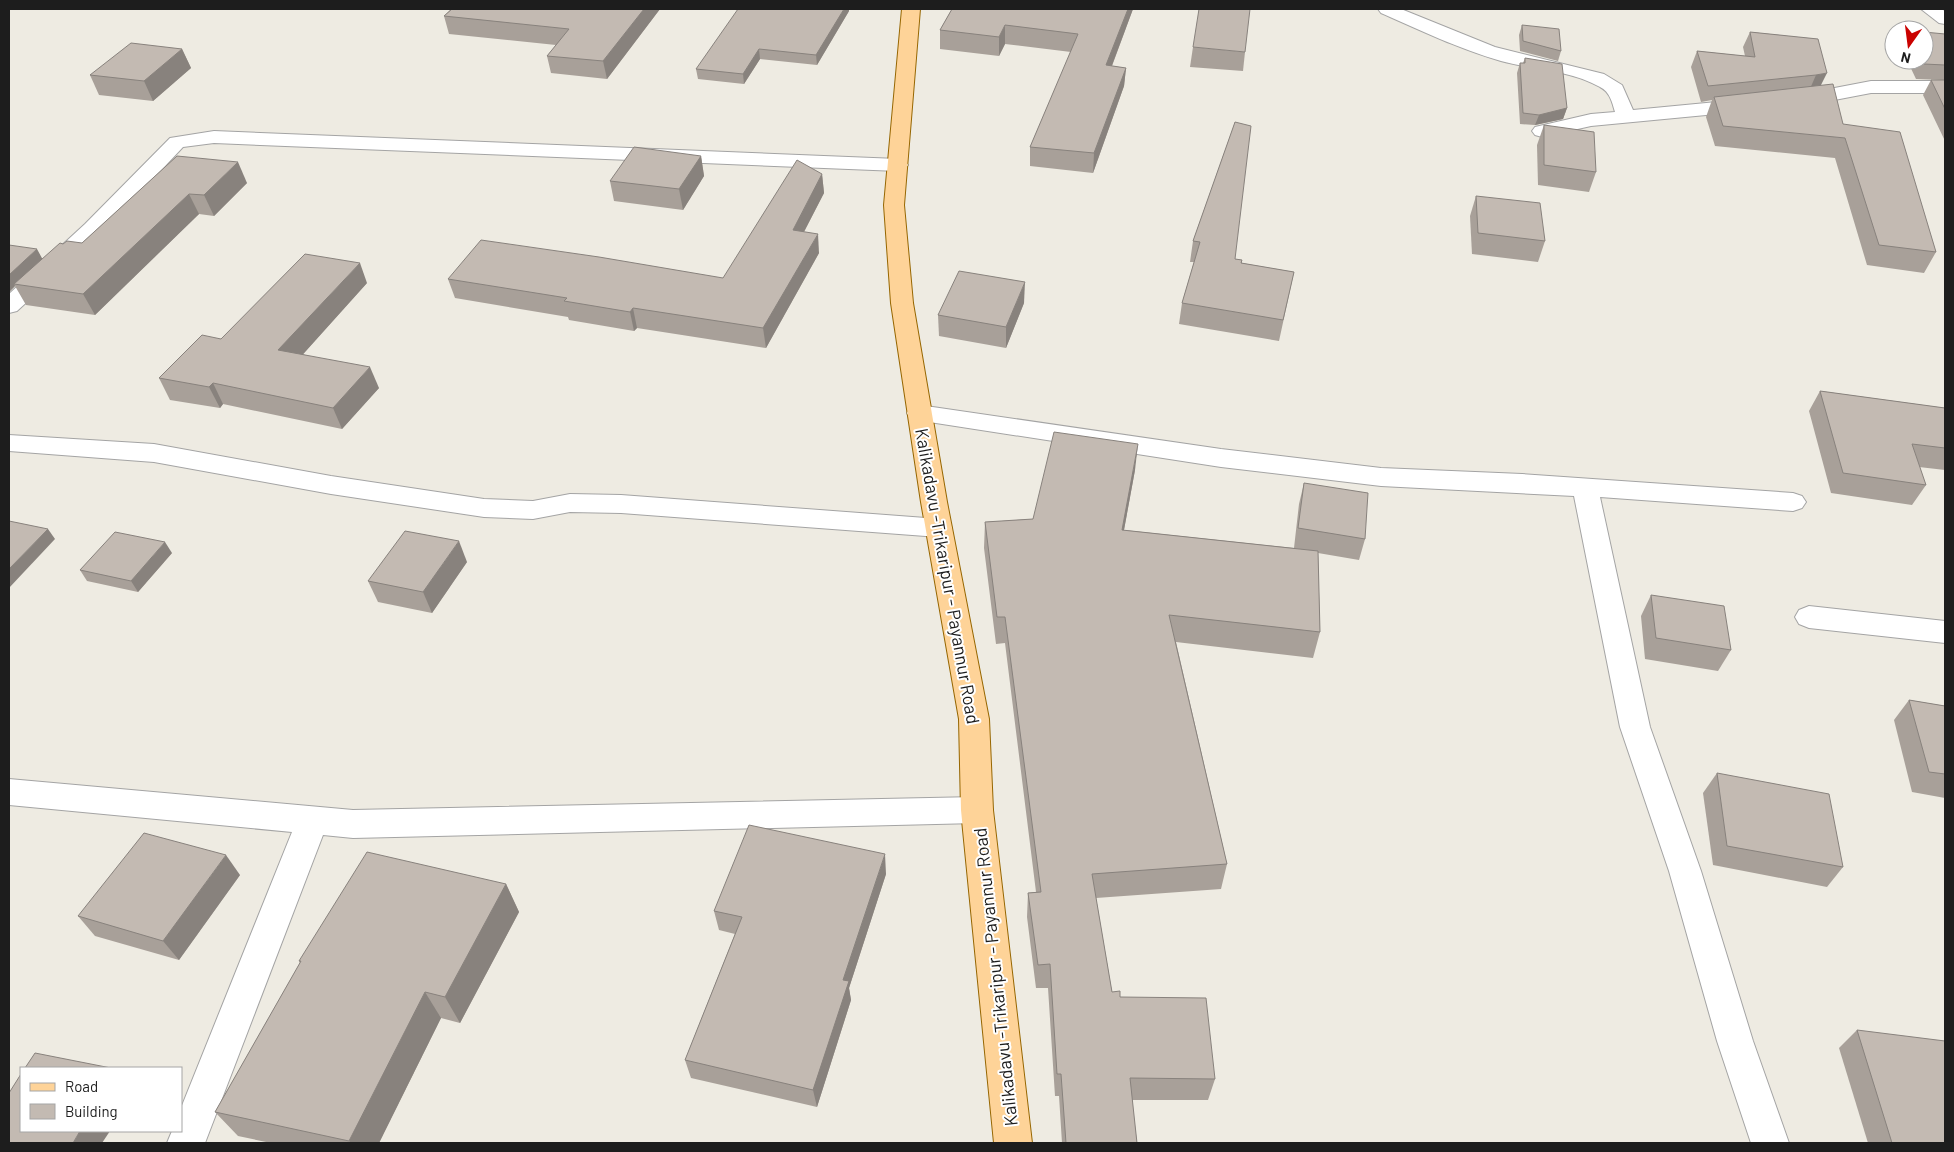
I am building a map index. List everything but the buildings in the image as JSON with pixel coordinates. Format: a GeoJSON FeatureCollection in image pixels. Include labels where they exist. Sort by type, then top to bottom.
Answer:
{"type":"FeatureCollection","features":[{"type":"Feature","properties":{"kind":"main road","name":"Kalikadavu -Trikaripur - Payannur Road"},"geometry":{"type":"LineString","coordinates":[[911,9],[894,205],[901,293],[919,413],[974,719],[977,810],[1013,1143]]}},
{"type":"Feature","properties":{"kind":"street"},"geometry":{"type":"LineString","coordinates":[[1387,9],[1492,51],[1522,61],[1569,69],[1602,81],[1614,88],[1626,117]]}},
{"type":"Feature","properties":{"kind":"street"},"geometry":{"type":"LineString","coordinates":[[1930,9],[1945,19]]}},
{"type":"Feature","properties":{"kind":"street"},"geometry":{"type":"LineString","coordinates":[[1542,131],[1591,120],[1809,100],[1871,87],[1945,87]]}},
{"type":"Feature","properties":{"kind":"street"},"geometry":{"type":"LineString","coordinates":[[9,306],[93,230],[177,142],[214,137],[898,165]]}},
{"type":"Feature","properties":{"kind":"street"},"geometry":{"type":"LineString","coordinates":[[919,413],[1221,458],[1372,476],[1793,502]]}},
{"type":"Feature","properties":{"kind":"street"},"geometry":{"type":"LineString","coordinates":[[9,443],[154,453],[330,485],[484,508],[533,510],[570,503],[621,504],[939,528]]}},
{"type":"Feature","properties":{"kind":"street"},"geometry":{"type":"LineString","coordinates":[[1585,488],[1635,727],[1685,871],[1735,1041],[1770,1143]]}},
{"type":"Feature","properties":{"kind":"street"},"geometry":{"type":"LineString","coordinates":[[1809,617],[1945,632]]}},
{"type":"Feature","properties":{"kind":"street"},"geometry":{"type":"LineString","coordinates":[[9,792],[353,824],[977,810]]}},
{"type":"Feature","properties":{"kind":"street"},"geometry":{"type":"LineString","coordinates":[[186,1143],[313,819]]}}]}
